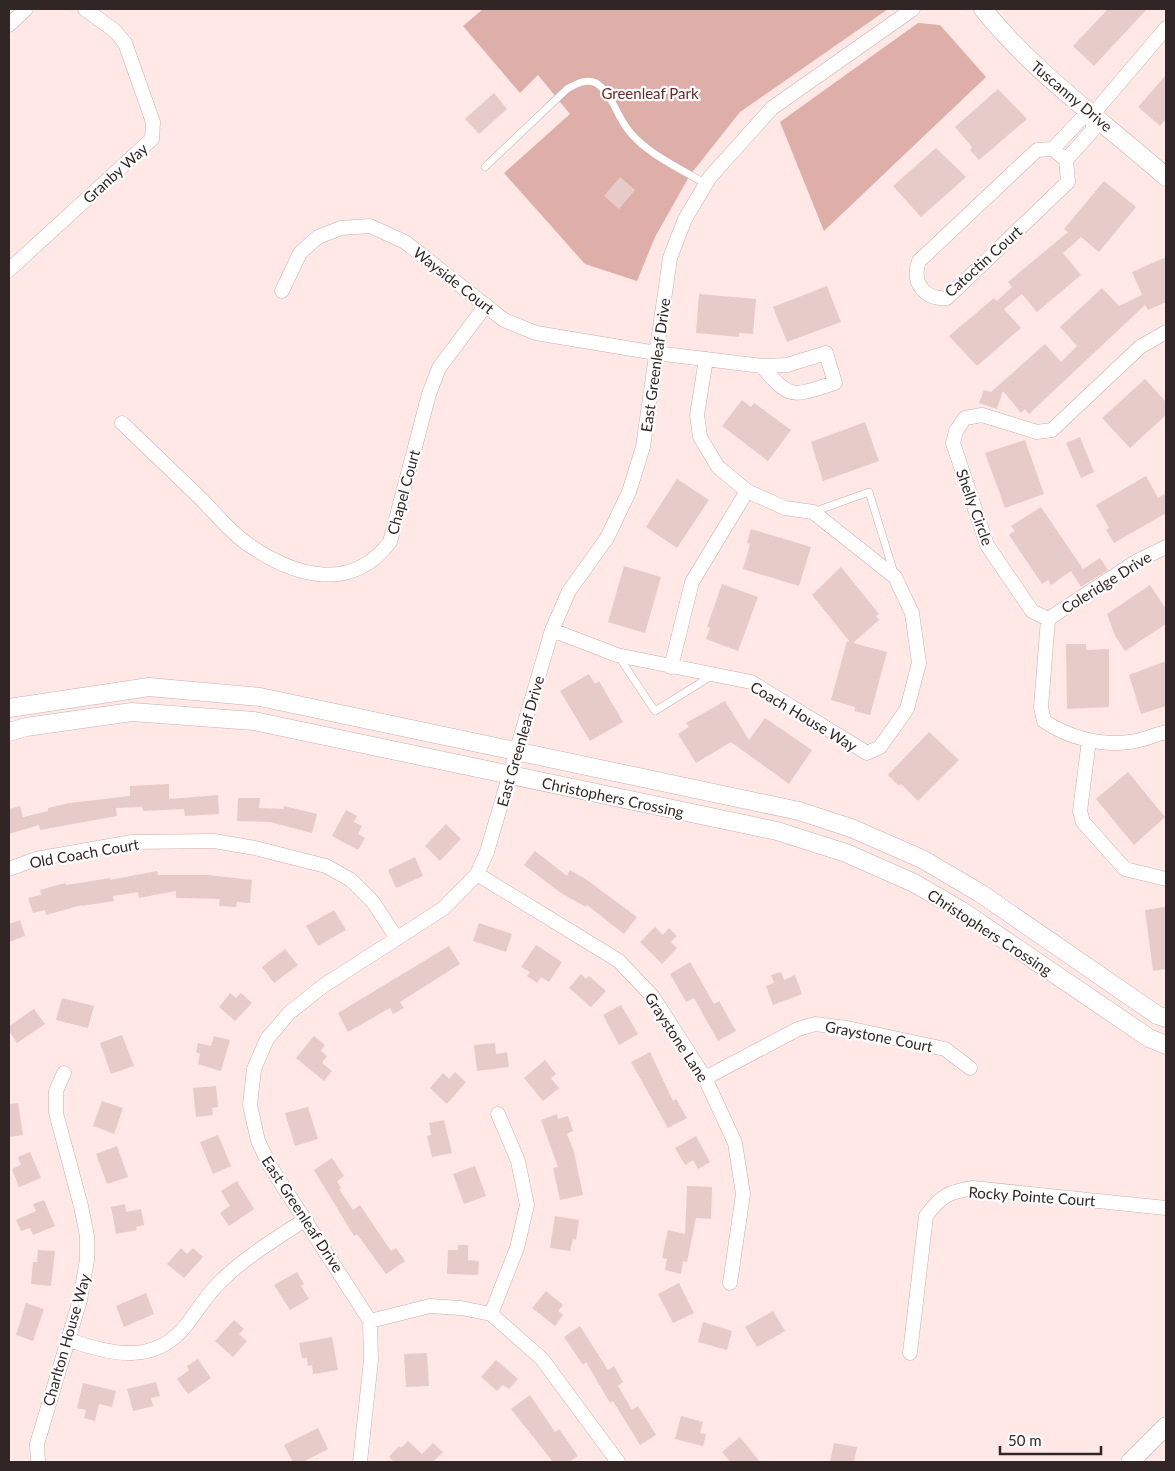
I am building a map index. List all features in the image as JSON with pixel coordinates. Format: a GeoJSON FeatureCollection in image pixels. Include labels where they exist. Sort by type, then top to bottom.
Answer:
{"type":"FeatureCollection","features":[{"type":"Feature","properties":{"kind":"street"},"geometry":{"type":"LineString","coordinates":[[9,25],[26,9]]}},
{"type":"Feature","properties":{"kind":"street","name":"Granby Way"},"geometry":{"type":"LineString","coordinates":[[9,270],[152,139],[153,122],[125,43],[115,31],[85,9]]}},
{"type":"Feature","properties":{"kind":"street","name":"East Greenleaf Drive"},"geometry":{"type":"LineString","coordinates":[[360,1462],[372,1360],[370,1321],[306,1219],[270,1166],[258,1141],[250,1105],[254,1069],[267,1039],[288,1013],[322,986],[444,908],[477,874],[487,852],[511,775],[516,751],[552,630],[569,591],[607,538],[629,492],[643,447],[670,258],[685,219],[706,184],[772,108],[913,9]]}},
{"type":"Feature","properties":{"kind":"street","name":"Tuscanny Drive"},"geometry":{"type":"LineString","coordinates":[[983,9],[1013,45],[1046,76],[1166,176]]}},
{"type":"Feature","properties":{"kind":"street"},"geometry":{"type":"LineString","coordinates":[[1053,149],[1066,160],[1093,130],[1093,114],[1166,28]]}},
{"type":"Feature","properties":{"kind":"street","name":"Catoctin Court"},"geometry":{"type":"LineString","coordinates":[[1066,160],[1068,182],[947,298],[936,299],[923,291],[917,280],[916,269],[919,261],[1037,150],[1053,149],[1080,120],[1093,114]]}},
{"type":"Feature","properties":{"kind":"street","name":"Wayside Court"},"geometry":{"type":"LineString","coordinates":[[282,291],[300,253],[318,237],[341,228],[370,226],[405,242],[504,320],[536,333],[656,353],[762,366],[787,365],[826,353],[835,383],[798,394],[780,388],[762,366]]}},
{"type":"Feature","properties":{"kind":"street","name":"Chapel Court"},"geometry":{"type":"LineString","coordinates":[[122,423],[250,546],[291,569],[335,576],[361,567],[380,555],[390,542],[428,394],[439,368],[486,306]]}},
{"type":"Feature","properties":{"kind":"street","name":"Shelly Circle"},"geometry":{"type":"LineString","coordinates":[[1048,620],[1032,611],[987,546],[953,443],[956,431],[965,418],[982,415],[1037,432],[1052,430],[1134,353],[1166,332]]}},
{"type":"Feature","properties":{"kind":"street"},"geometry":{"type":"LineString","coordinates":[[706,359],[697,415],[700,437],[718,467],[747,490],[785,508],[813,512]]}},
{"type":"Feature","properties":{"kind":"street"},"geometry":{"type":"LineString","coordinates":[[670,667],[692,582],[747,490]]}},
{"type":"Feature","properties":{"kind":"street","name":"Coach House Way"},"geometry":{"type":"LineString","coordinates":[[552,630],[617,655],[713,676],[751,682],[867,754],[880,747],[907,710],[919,663],[912,612],[895,577],[813,512]]}},
{"type":"Feature","properties":{"kind":"street","name":"Coleridge Drive"},"geometry":{"type":"LineString","coordinates":[[1048,620],[1137,562],[1166,548]]}},
{"type":"Feature","properties":{"kind":"street"},"geometry":{"type":"LineString","coordinates":[[1048,620],[1041,707],[1044,721],[1062,733],[1089,740],[1128,743],[1166,732]]}},
{"type":"Feature","properties":{"kind":"street","name":"Christophers Crossing"},"geometry":{"type":"LineString","coordinates":[[9,708],[149,687],[260,696],[799,811],[851,828],[922,859],[980,893],[1157,1015],[1166,1018]]}},
{"type":"Feature","properties":{"kind":"street","name":"Christophers Crossing"},"geometry":{"type":"LineString","coordinates":[[9,732],[26,727],[132,712],[254,721],[777,831],[846,853],[914,882],[962,911],[1149,1038],[1166,1045]]}},
{"type":"Feature","properties":{"kind":"street"},"geometry":{"type":"LineString","coordinates":[[1089,740],[1080,811],[1083,822],[1125,869],[1166,879]]}},
{"type":"Feature","properties":{"kind":"street","name":"Old Coach Court"},"geometry":{"type":"LineString","coordinates":[[9,869],[36,859],[132,842],[214,841],[326,866],[351,880],[373,902],[396,938]]}},
{"type":"Feature","properties":{"kind":"street","name":"Graystone Lane"},"geometry":{"type":"LineString","coordinates":[[477,874],[619,961],[653,997],[705,1078],[735,1143],[743,1194],[730,1283]]}},
{"type":"Feature","properties":{"kind":"street","name":"Graystone Court"},"geometry":{"type":"LineString","coordinates":[[705,1078],[798,1028],[814,1024],[847,1028],[945,1049],[970,1068]]}},
{"type":"Feature","properties":{"kind":"street","name":"Charlton House Way"},"geometry":{"type":"LineString","coordinates":[[38,1462],[37,1444],[85,1280],[87,1236],[56,1113],[56,1091],[64,1073]]}},
{"type":"Feature","properties":{"kind":"street"},"geometry":{"type":"LineString","coordinates":[[491,1314],[517,1248],[527,1205],[518,1161],[498,1114]]}},
{"type":"Feature","properties":{"kind":"street","name":"Rocky Pointe Court"},"geometry":{"type":"LineString","coordinates":[[910,1353],[926,1216],[936,1202],[950,1192],[973,1188],[1166,1208]]}},
{"type":"Feature","properties":{"kind":"street"},"geometry":{"type":"LineString","coordinates":[[69,1340],[118,1354],[136,1353],[165,1344],[186,1326],[217,1285],[232,1269],[306,1219]]}},
{"type":"Feature","properties":{"kind":"street"},"geometry":{"type":"LineString","coordinates":[[370,1321],[430,1306],[461,1308],[491,1314],[542,1359],[618,1462]]}},
{"type":"Feature","properties":{"kind":"street"},"geometry":{"type":"LineString","coordinates":[[1130,1462],[1166,1426]]}},
{"type":"Feature","properties":{"kind":"lane"},"geometry":{"type":"LineString","coordinates":[[486,167],[567,89],[583,81],[595,83],[605,92],[629,132],[645,147],[706,184]]}},
{"type":"Feature","properties":{"kind":"lane"},"geometry":{"type":"LineString","coordinates":[[813,512],[869,492],[895,577]]}},
{"type":"Feature","properties":{"kind":"lane"},"geometry":{"type":"LineString","coordinates":[[617,655],[655,712],[713,676]]}},
{"type":"Feature","properties":{"kind":"green space","name":"Greenleaf Park"},"geometry":{"type":"Polygon","coordinates":[[[483,9],[888,9],[740,112],[690,175],[655,237],[637,281],[585,264],[504,173],[570,114],[538,75],[520,93],[463,26],[483,9]]]}},
{"type":"Feature","properties":{"kind":"green space"},"geometry":{"type":"Polygon","coordinates":[[[918,23],[940,25],[986,77],[824,231],[780,122],[918,23]]]}},
{"type":"Feature","properties":{"kind":"building"},"geometry":{"type":"Polygon","coordinates":[[[1108,9],[1147,9],[1094,66],[1073,46],[1108,9]]]}},
{"type":"Feature","properties":{"kind":"building"},"geometry":{"type":"Polygon","coordinates":[[[1166,75],[1166,119],[1160,126],[1138,107],[1166,75]]]}},
{"type":"Feature","properties":{"kind":"building"},"geometry":{"type":"Polygon","coordinates":[[[998,89],[1027,119],[979,160],[970,150],[972,147],[955,127],[998,89]]]}},
{"type":"Feature","properties":{"kind":"building"},"geometry":{"type":"Polygon","coordinates":[[[494,93],[507,109],[479,134],[465,119],[494,93]]]}},
{"type":"Feature","properties":{"kind":"building"},"geometry":{"type":"Polygon","coordinates":[[[936,148],[966,177],[921,217],[893,186],[936,148]]]}},
{"type":"Feature","properties":{"kind":"building"},"geometry":{"type":"Polygon","coordinates":[[[620,177],[635,190],[619,209],[604,196],[620,177]]]}},
{"type":"Feature","properties":{"kind":"building"},"geometry":{"type":"Polygon","coordinates":[[[1104,181],[1136,207],[1099,252],[1081,237],[1063,253],[1081,275],[1037,312],[1022,294],[1004,309],[1021,328],[977,366],[949,336],[994,298],[997,301],[1012,287],[1008,282],[1068,232],[1064,229],[1104,181]]]}},
{"type":"Feature","properties":{"kind":"building"},"geometry":{"type":"Polygon","coordinates":[[[1166,257],[1166,302],[1148,310],[1145,305],[1029,414],[1025,409],[1021,413],[1003,391],[997,409],[979,403],[984,390],[991,392],[1045,344],[1061,362],[1077,346],[1060,327],[1102,288],[1119,306],[1142,295],[1132,272],[1166,257]]]}},
{"type":"Feature","properties":{"kind":"building"},"geometry":{"type":"Polygon","coordinates":[[[827,286],[841,322],[787,342],[773,307],[827,286]]]}},
{"type":"Feature","properties":{"kind":"building"},"geometry":{"type":"Polygon","coordinates":[[[699,294],[756,299],[753,334],[739,333],[739,337],[696,333],[699,294]]]}},
{"type":"Feature","properties":{"kind":"building"},"geometry":{"type":"Polygon","coordinates":[[[1145,379],[1166,402],[1166,415],[1130,448],[1102,418],[1145,379]]]}},
{"type":"Feature","properties":{"kind":"building"},"geometry":{"type":"Polygon","coordinates":[[[742,400],[751,407],[754,403],[791,430],[768,461],[722,426],[742,400]]]}},
{"type":"Feature","properties":{"kind":"building"},"geometry":{"type":"Polygon","coordinates":[[[865,422],[879,461],[823,481],[811,442],[865,422]]]}},
{"type":"Feature","properties":{"kind":"building"},"geometry":{"type":"Polygon","coordinates":[[[1080,437],[1094,472],[1081,478],[1066,443],[1080,437]]]}},
{"type":"Feature","properties":{"kind":"building"},"geometry":{"type":"Polygon","coordinates":[[[1025,440],[1044,494],[1005,508],[985,453],[1025,440]]]}},
{"type":"Feature","properties":{"kind":"building"},"geometry":{"type":"Polygon","coordinates":[[[1146,476],[1158,498],[1166,493],[1166,513],[1114,543],[1106,530],[1109,528],[1096,505],[1146,476]]]}},
{"type":"Feature","properties":{"kind":"building"},"geometry":{"type":"Polygon","coordinates":[[[677,479],[709,500],[677,548],[646,527],[677,479]]]}},
{"type":"Feature","properties":{"kind":"building"},"geometry":{"type":"Polygon","coordinates":[[[1041,507],[1083,569],[1100,558],[1108,570],[1081,587],[1071,571],[1051,585],[1048,580],[1042,584],[1009,535],[1015,531],[1011,526],[1041,507]]]}},
{"type":"Feature","properties":{"kind":"building"},"geometry":{"type":"Polygon","coordinates":[[[751,529],[811,547],[799,586],[743,569],[750,544],[747,543],[751,529]]]}},
{"type":"Feature","properties":{"kind":"building"},"geometry":{"type":"Polygon","coordinates":[[[624,566],[661,577],[645,633],[608,622],[624,566]]]}},
{"type":"Feature","properties":{"kind":"building"},"geometry":{"type":"Polygon","coordinates":[[[841,567],[879,614],[876,616],[879,620],[853,643],[887,652],[870,715],[854,711],[855,707],[831,700],[847,641],[850,642],[812,595],[841,567]]]}},
{"type":"Feature","properties":{"kind":"building"},"geometry":{"type":"Polygon","coordinates":[[[722,584],[758,597],[738,651],[706,639],[710,628],[707,627],[722,584]]]}},
{"type":"Feature","properties":{"kind":"building"},"geometry":{"type":"Polygon","coordinates":[[[1150,585],[1166,609],[1166,624],[1125,651],[1115,636],[1107,614],[1150,585]]]}},
{"type":"Feature","properties":{"kind":"building"},"geometry":{"type":"Polygon","coordinates":[[[1066,644],[1086,644],[1086,650],[1109,649],[1109,707],[1067,709],[1066,644]]]}},
{"type":"Feature","properties":{"kind":"building"},"geometry":{"type":"Polygon","coordinates":[[[1166,661],[1166,706],[1141,714],[1129,675],[1166,661]]]}},
{"type":"Feature","properties":{"kind":"building"},"geometry":{"type":"Polygon","coordinates":[[[589,674],[595,684],[599,681],[623,722],[590,741],[560,691],[589,674]]]}},
{"type":"Feature","properties":{"kind":"building"},"geometry":{"type":"Polygon","coordinates":[[[725,701],[749,740],[765,718],[812,750],[789,784],[731,742],[696,763],[678,734],[689,727],[686,723],[725,701]]]}},
{"type":"Feature","properties":{"kind":"building"},"geometry":{"type":"Polygon","coordinates":[[[929,732],[959,760],[918,801],[901,784],[899,786],[888,775],[929,732]]]}},
{"type":"Feature","properties":{"kind":"building"},"geometry":{"type":"Polygon","coordinates":[[[1128,772],[1165,817],[1134,845],[1096,799],[1128,772]]]}},
{"type":"Feature","properties":{"kind":"building"},"geometry":{"type":"Polygon","coordinates":[[[169,784],[169,799],[218,795],[219,814],[185,816],[184,809],[143,811],[142,807],[116,808],[117,816],[40,830],[39,825],[9,834],[9,809],[20,806],[23,817],[48,811],[48,808],[69,803],[130,796],[130,786],[169,784]]]}},
{"type":"Feature","properties":{"kind":"building"},"geometry":{"type":"Polygon","coordinates":[[[238,798],[260,798],[259,808],[284,809],[284,806],[317,814],[312,833],[270,822],[237,821],[238,798]]]}},
{"type":"Feature","properties":{"kind":"building"},"geometry":{"type":"Polygon","coordinates":[[[346,810],[357,816],[354,822],[362,826],[358,834],[365,838],[358,850],[332,836],[346,810]]]}},
{"type":"Feature","properties":{"kind":"building"},"geometry":{"type":"Polygon","coordinates":[[[446,824],[461,839],[440,861],[425,846],[446,824]]]}},
{"type":"Feature","properties":{"kind":"building"},"geometry":{"type":"Polygon","coordinates":[[[535,851],[567,876],[570,870],[587,880],[637,917],[624,934],[587,905],[586,907],[561,893],[524,865],[535,851]]]}},
{"type":"Feature","properties":{"kind":"building"},"geometry":{"type":"Polygon","coordinates":[[[415,857],[423,876],[396,888],[388,870],[415,857]]]}},
{"type":"Feature","properties":{"kind":"building"},"geometry":{"type":"Polygon","coordinates":[[[157,871],[158,875],[209,875],[252,880],[250,903],[237,902],[236,907],[219,906],[220,899],[176,898],[176,891],[139,898],[138,892],[113,896],[114,901],[82,905],[46,915],[45,910],[33,913],[28,898],[41,895],[40,890],[65,883],[66,885],[110,878],[110,880],[157,871]]]}},
{"type":"Feature","properties":{"kind":"building"},"geometry":{"type":"Polygon","coordinates":[[[1165,907],[1166,969],[1153,971],[1145,910],[1165,907]]]}},
{"type":"Feature","properties":{"kind":"building"},"geometry":{"type":"Polygon","coordinates":[[[334,910],[346,930],[318,946],[306,926],[334,910]]]}},
{"type":"Feature","properties":{"kind":"building"},"geometry":{"type":"Polygon","coordinates":[[[20,920],[25,936],[9,942],[9,924],[20,920]]]}},
{"type":"Feature","properties":{"kind":"building"},"geometry":{"type":"Polygon","coordinates":[[[479,923],[512,934],[506,952],[473,941],[479,923]]]}},
{"type":"Feature","properties":{"kind":"building"},"geometry":{"type":"Polygon","coordinates":[[[655,927],[663,935],[669,928],[677,936],[671,942],[677,948],[662,964],[640,942],[655,927]]]}},
{"type":"Feature","properties":{"kind":"building"},"geometry":{"type":"Polygon","coordinates":[[[536,945],[562,962],[549,982],[541,977],[537,983],[527,976],[530,972],[521,967],[536,945]]]}},
{"type":"Feature","properties":{"kind":"building"},"geometry":{"type":"Polygon","coordinates":[[[449,946],[460,964],[400,1002],[404,1008],[393,1014],[390,1008],[348,1032],[338,1013],[449,946]]]}},
{"type":"Feature","properties":{"kind":"building"},"geometry":{"type":"Polygon","coordinates":[[[285,949],[298,965],[274,983],[262,967],[285,949]]]}},
{"type":"Feature","properties":{"kind":"building"},"geometry":{"type":"Polygon","coordinates":[[[690,962],[714,1004],[719,1001],[736,1031],[718,1041],[694,998],[686,1002],[670,974],[690,962]]]}},
{"type":"Feature","properties":{"kind":"building"},"geometry":{"type":"Polygon","coordinates":[[[781,972],[784,980],[795,975],[802,994],[773,1005],[766,986],[774,983],[771,975],[781,972]]]}},
{"type":"Feature","properties":{"kind":"building"},"geometry":{"type":"Polygon","coordinates":[[[581,974],[586,979],[589,976],[606,991],[591,1007],[569,988],[581,974]]]}},
{"type":"Feature","properties":{"kind":"building"},"geometry":{"type":"Polygon","coordinates":[[[230,993],[236,998],[241,993],[252,1003],[235,1021],[219,1007],[230,993]]]}},
{"type":"Feature","properties":{"kind":"building"},"geometry":{"type":"Polygon","coordinates":[[[62,998],[94,1006],[88,1028],[56,1020],[62,998]]]}},
{"type":"Feature","properties":{"kind":"building"},"geometry":{"type":"Polygon","coordinates":[[[621,1005],[638,1034],[619,1045],[603,1015],[621,1005]]]}},
{"type":"Feature","properties":{"kind":"building"},"geometry":{"type":"Polygon","coordinates":[[[34,1009],[45,1024],[17,1043],[9,1031],[9,1026],[34,1009]]]}},
{"type":"Feature","properties":{"kind":"building"},"geometry":{"type":"Polygon","coordinates":[[[122,1035],[134,1066],[111,1074],[100,1043],[122,1035]]]}},
{"type":"Feature","properties":{"kind":"building"},"geometry":{"type":"Polygon","coordinates":[[[214,1036],[230,1040],[221,1071],[198,1064],[200,1054],[196,1052],[198,1043],[211,1046],[214,1036]]]}},
{"type":"Feature","properties":{"kind":"building"},"geometry":{"type":"Polygon","coordinates":[[[314,1036],[325,1045],[321,1051],[327,1056],[322,1063],[332,1071],[324,1081],[296,1058],[314,1036]]]}},
{"type":"Feature","properties":{"kind":"building"},"geometry":{"type":"Polygon","coordinates":[[[495,1043],[496,1054],[507,1052],[509,1067],[477,1071],[474,1045],[495,1043]]]}},
{"type":"Feature","properties":{"kind":"building"},"geometry":{"type":"Polygon","coordinates":[[[650,1052],[673,1101],[676,1099],[687,1118],[668,1128],[631,1062],[650,1052]]]}},
{"type":"Feature","properties":{"kind":"building"},"geometry":{"type":"Polygon","coordinates":[[[545,1060],[556,1074],[551,1078],[559,1088],[543,1101],[524,1078],[545,1060]]]}},
{"type":"Feature","properties":{"kind":"building"},"geometry":{"type":"Polygon","coordinates":[[[455,1072],[466,1082],[447,1104],[430,1088],[443,1073],[449,1079],[455,1072]]]}},
{"type":"Feature","properties":{"kind":"building"},"geometry":{"type":"Polygon","coordinates":[[[216,1086],[218,1107],[212,1108],[213,1115],[196,1117],[193,1088],[216,1086]]]}},
{"type":"Feature","properties":{"kind":"building"},"geometry":{"type":"Polygon","coordinates":[[[102,1101],[123,1108],[114,1134],[93,1126],[102,1101]]]}},
{"type":"Feature","properties":{"kind":"building"},"geometry":{"type":"Polygon","coordinates":[[[18,1103],[23,1135],[9,1137],[9,1104],[18,1103]]]}},
{"type":"Feature","properties":{"kind":"building"},"geometry":{"type":"Polygon","coordinates":[[[308,1107],[318,1139],[295,1146],[285,1113],[308,1107]]]}},
{"type":"Feature","properties":{"kind":"building"},"geometry":{"type":"Polygon","coordinates":[[[557,1114],[558,1119],[568,1116],[573,1131],[567,1134],[574,1152],[583,1195],[560,1200],[553,1168],[558,1167],[541,1120],[557,1114]]]}},
{"type":"Feature","properties":{"kind":"building"},"geometry":{"type":"Polygon","coordinates":[[[444,1120],[452,1153],[432,1157],[427,1136],[431,1135],[429,1123],[444,1120]]]}},
{"type":"Feature","properties":{"kind":"building"},"geometry":{"type":"Polygon","coordinates":[[[218,1135],[231,1166],[213,1174],[200,1142],[218,1135]]]}},
{"type":"Feature","properties":{"kind":"building"},"geometry":{"type":"Polygon","coordinates":[[[696,1136],[710,1162],[698,1169],[693,1160],[685,1165],[675,1148],[696,1136]]]}},
{"type":"Feature","properties":{"kind":"building"},"geometry":{"type":"Polygon","coordinates":[[[117,1146],[128,1177],[107,1184],[96,1154],[117,1146]]]}},
{"type":"Feature","properties":{"kind":"building"},"geometry":{"type":"Polygon","coordinates":[[[30,1152],[41,1178],[19,1187],[12,1169],[21,1165],[18,1157],[30,1152]]]}},
{"type":"Feature","properties":{"kind":"building"},"geometry":{"type":"Polygon","coordinates":[[[332,1158],[344,1176],[337,1181],[341,1188],[339,1189],[353,1210],[360,1205],[391,1251],[396,1248],[405,1261],[386,1274],[357,1234],[354,1236],[314,1170],[332,1158]]]}},
{"type":"Feature","properties":{"kind":"building"},"geometry":{"type":"Polygon","coordinates":[[[475,1166],[486,1196],[464,1204],[453,1174],[475,1166]]]}},
{"type":"Feature","properties":{"kind":"building"},"geometry":{"type":"Polygon","coordinates":[[[237,1181],[254,1209],[229,1226],[220,1213],[230,1206],[221,1191],[237,1181]]]}},
{"type":"Feature","properties":{"kind":"building"},"geometry":{"type":"Polygon","coordinates":[[[687,1186],[712,1187],[711,1219],[696,1218],[687,1262],[683,1261],[681,1274],[665,1270],[667,1259],[662,1258],[668,1230],[685,1234],[687,1186]]]}},
{"type":"Feature","properties":{"kind":"building"},"geometry":{"type":"Polygon","coordinates":[[[44,1200],[55,1226],[33,1235],[30,1228],[21,1231],[16,1220],[36,1211],[33,1204],[44,1200]]]}},
{"type":"Feature","properties":{"kind":"building"},"geometry":{"type":"Polygon","coordinates":[[[125,1204],[126,1212],[141,1209],[144,1225],[136,1227],[137,1230],[116,1234],[111,1207],[125,1204]]]}},
{"type":"Feature","properties":{"kind":"building"},"geometry":{"type":"Polygon","coordinates":[[[555,1216],[579,1220],[576,1240],[573,1239],[570,1251],[550,1248],[555,1216]]]}},
{"type":"Feature","properties":{"kind":"building"},"geometry":{"type":"Polygon","coordinates":[[[458,1245],[468,1245],[468,1260],[479,1261],[478,1275],[447,1274],[448,1250],[458,1250],[458,1245]]]}},
{"type":"Feature","properties":{"kind":"building"},"geometry":{"type":"Polygon","coordinates":[[[181,1248],[187,1254],[193,1248],[203,1257],[184,1278],[167,1264],[181,1248]]]}},
{"type":"Feature","properties":{"kind":"building"},"geometry":{"type":"Polygon","coordinates":[[[38,1250],[55,1251],[51,1286],[31,1284],[33,1262],[37,1262],[38,1250]]]}},
{"type":"Feature","properties":{"kind":"building"},"geometry":{"type":"Polygon","coordinates":[[[297,1272],[304,1284],[301,1286],[309,1299],[290,1310],[274,1285],[297,1272]]]}},
{"type":"Feature","properties":{"kind":"building"},"geometry":{"type":"Polygon","coordinates":[[[679,1283],[694,1313],[673,1323],[658,1294],[679,1283]]]}},
{"type":"Feature","properties":{"kind":"building"},"geometry":{"type":"Polygon","coordinates":[[[546,1291],[563,1305],[558,1311],[563,1315],[555,1326],[532,1308],[546,1291]]]}},
{"type":"Feature","properties":{"kind":"building"},"geometry":{"type":"Polygon","coordinates":[[[146,1293],[154,1314],[124,1327],[116,1306],[146,1293]]]}},
{"type":"Feature","properties":{"kind":"building"},"geometry":{"type":"Polygon","coordinates":[[[26,1303],[44,1309],[33,1341],[16,1335],[26,1303]]]}},
{"type":"Feature","properties":{"kind":"building"},"geometry":{"type":"Polygon","coordinates":[[[773,1311],[785,1331],[757,1347],[745,1327],[773,1311]]]}},
{"type":"Feature","properties":{"kind":"building"},"geometry":{"type":"Polygon","coordinates":[[[234,1320],[244,1329],[239,1334],[247,1341],[233,1357],[215,1341],[234,1320]]]}},
{"type":"Feature","properties":{"kind":"building"},"geometry":{"type":"Polygon","coordinates":[[[703,1322],[732,1331],[727,1350],[698,1342],[703,1322]]]}},
{"type":"Feature","properties":{"kind":"building"},"geometry":{"type":"Polygon","coordinates":[[[580,1326],[608,1370],[614,1366],[623,1382],[618,1386],[632,1410],[638,1406],[656,1435],[640,1445],[613,1401],[610,1403],[586,1362],[583,1365],[564,1337],[580,1326]]]}},
{"type":"Feature","properties":{"kind":"building"},"geometry":{"type":"Polygon","coordinates":[[[332,1337],[338,1370],[313,1374],[312,1365],[308,1366],[307,1358],[302,1358],[299,1343],[332,1337]]]}},
{"type":"Feature","properties":{"kind":"building"},"geometry":{"type":"Polygon","coordinates":[[[427,1353],[429,1386],[406,1387],[404,1354],[427,1353]]]}},
{"type":"Feature","properties":{"kind":"building"},"geometry":{"type":"Polygon","coordinates":[[[198,1359],[211,1378],[188,1394],[177,1379],[189,1370],[187,1366],[198,1359]]]}},
{"type":"Feature","properties":{"kind":"building"},"geometry":{"type":"Polygon","coordinates":[[[496,1360],[518,1379],[509,1389],[503,1385],[497,1391],[481,1377],[496,1360]]]}},
{"type":"Feature","properties":{"kind":"building"},"geometry":{"type":"Polygon","coordinates":[[[156,1382],[160,1396],[151,1398],[153,1406],[133,1411],[127,1389],[156,1382]]]}},
{"type":"Feature","properties":{"kind":"building"},"geometry":{"type":"Polygon","coordinates":[[[83,1383],[116,1391],[112,1407],[99,1404],[95,1421],[84,1418],[86,1410],[77,1408],[83,1383]]]}},
{"type":"Feature","properties":{"kind":"building"},"geometry":{"type":"Polygon","coordinates":[[[530,1395],[555,1432],[559,1429],[578,1456],[569,1462],[553,1462],[511,1409],[530,1395]]]}},
{"type":"Feature","properties":{"kind":"building"},"geometry":{"type":"Polygon","coordinates":[[[681,1416],[703,1422],[700,1433],[706,1434],[703,1446],[675,1439],[681,1416]]]}},
{"type":"Feature","properties":{"kind":"building"},"geometry":{"type":"Polygon","coordinates":[[[318,1428],[328,1449],[303,1462],[293,1462],[284,1445],[318,1428]]]}},
{"type":"Feature","properties":{"kind":"building"},"geometry":{"type":"Polygon","coordinates":[[[740,1437],[760,1462],[730,1462],[722,1452],[740,1437]]]}},
{"type":"Feature","properties":{"kind":"building"},"geometry":{"type":"Polygon","coordinates":[[[408,1441],[422,1454],[433,1443],[443,1452],[433,1462],[394,1462],[389,1457],[399,1446],[401,1448],[408,1441]]]}},
{"type":"Feature","properties":{"kind":"building"},"geometry":{"type":"Polygon","coordinates":[[[834,1443],[857,1447],[854,1462],[830,1462],[834,1443]]]}}]}
